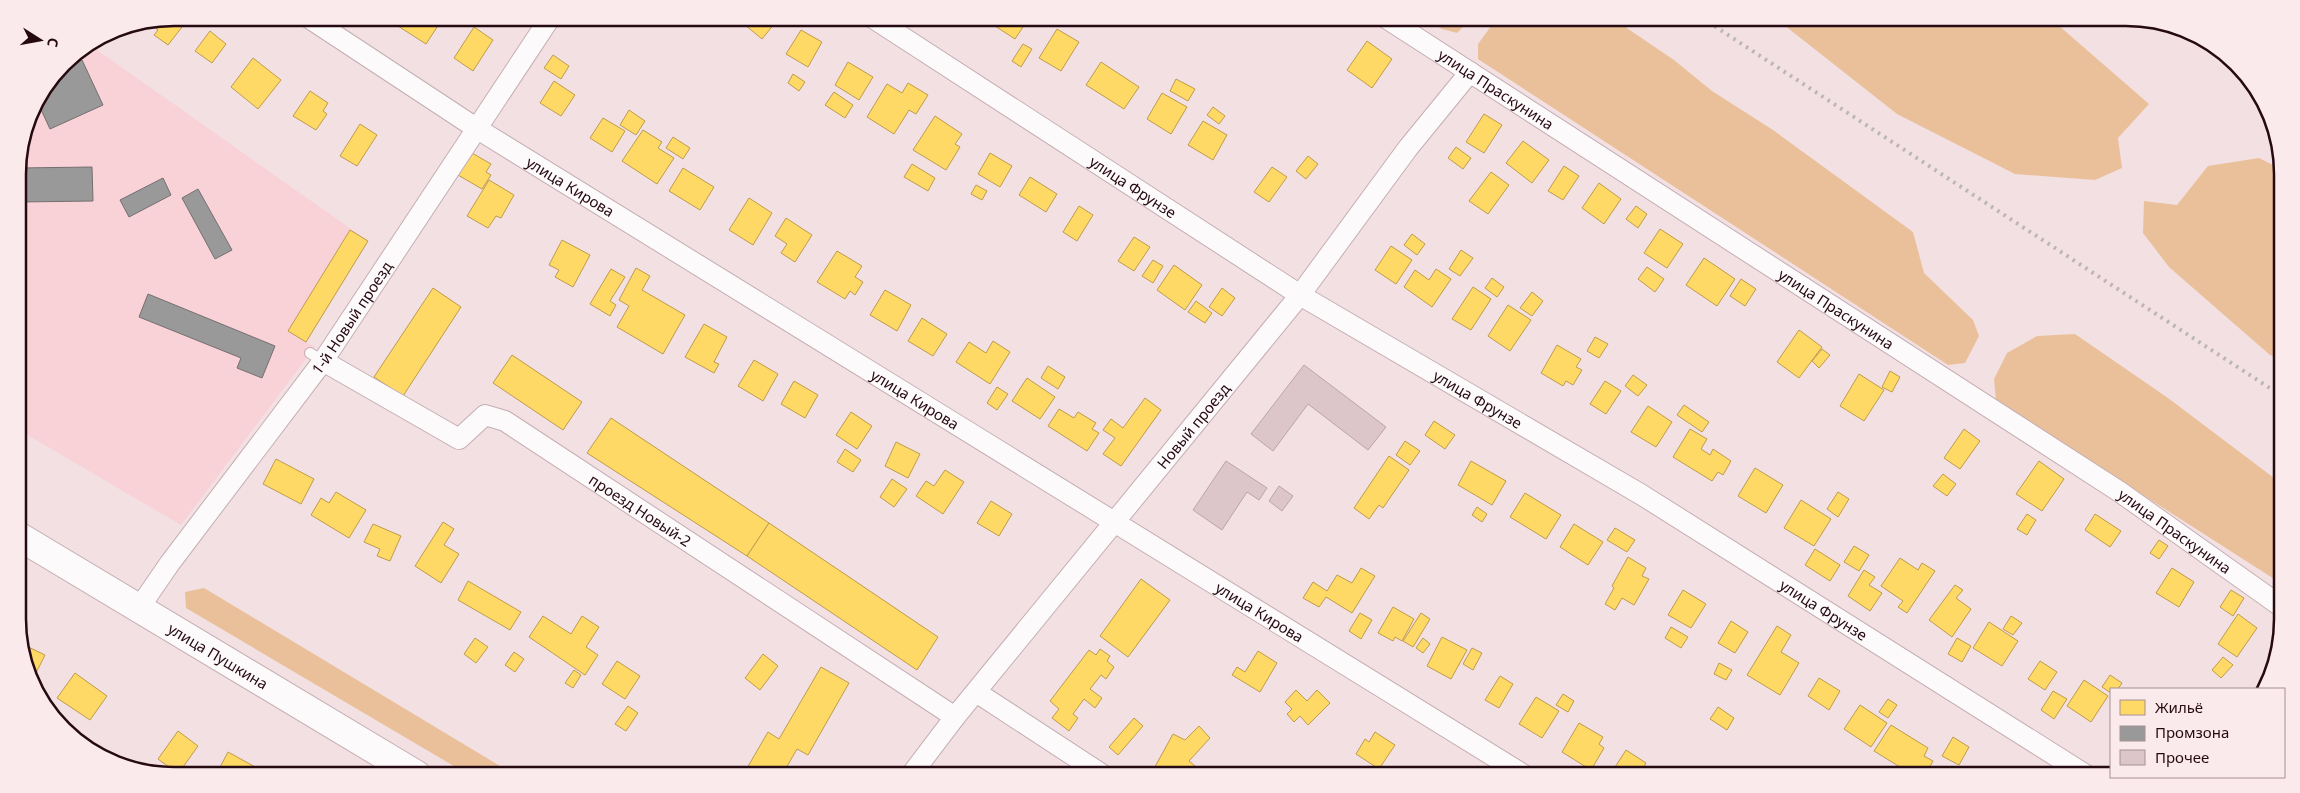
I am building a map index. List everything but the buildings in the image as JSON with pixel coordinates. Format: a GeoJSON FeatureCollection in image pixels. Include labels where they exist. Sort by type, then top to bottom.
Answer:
{"type":"FeatureCollection","features":[{"type":"Feature","properties":{"kind":"main road","name":"улица Пушкина"},"geometry":{"type":"LineString","coordinates":[[26,541],[403,767]]}},
{"type":"Feature","properties":{"kind":"street","name":"улица Праскунина"},"geometry":{"type":"LineString","coordinates":[[1399,26],[2120,492],[2274,601]]}},
{"type":"Feature","properties":{"kind":"street","name":"улица Кирова"},"geometry":{"type":"LineString","coordinates":[[323,27],[476,128],[1114,520],[1510,766]]}},
{"type":"Feature","properties":{"kind":"street","name":"1-й Новый проезд"},"geometry":{"type":"LineString","coordinates":[[139,608],[317,357],[544,27]]}},
{"type":"Feature","properties":{"kind":"street","name":"улица Фрунзе"},"geometry":{"type":"LineString","coordinates":[[886,27],[1300,295],[1642,495],[2072,766]]}},
{"type":"Feature","properties":{"kind":"street","name":"Новый проезд"},"geometry":{"type":"LineString","coordinates":[[917,767],[955,717],[1114,520],[1300,295],[1408,148],[1470,72]]}},
{"type":"Feature","properties":{"kind":"street","name":"проезд Новый-2"},"geometry":{"type":"LineString","coordinates":[[317,357],[459,439],[485,415],[505,421],[955,717]]}},
{"type":"Feature","properties":{"kind":"street"},"geometry":{"type":"LineString","coordinates":[[976,692],[1090,767]]}},
{"type":"Feature","properties":{"kind":"shaded area"},"geometry":{"type":"Polygon","coordinates":[[[1437,26],[1464,26],[1457,33],[1437,26]]]}},
{"type":"Feature","properties":{"kind":"shaded area"},"geometry":{"type":"Polygon","coordinates":[[[1491,26],[1624,26],[1674,60],[1712,91],[1773,130],[1913,232],[1924,273],[1973,320],[1979,336],[1965,363],[1948,365],[1478,59],[1478,44],[1491,26]]]}},
{"type":"Feature","properties":{"kind":"shaded area"},"geometry":{"type":"Polygon","coordinates":[[[1785,26],[2059,26],[2149,104],[2118,138],[2122,168],[2095,180],[2015,174],[1897,114],[1785,26]]]}},
{"type":"Feature","properties":{"kind":"shaded area"},"geometry":{"type":"Polygon","coordinates":[[[96,49],[368,241],[306,342],[315,347],[181,525],[26,434],[27,165],[29,145],[38,118],[51,92],[63,77],[84,57],[96,49]]]}},
{"type":"Feature","properties":{"kind":"shaded area"},"geometry":{"type":"Polygon","coordinates":[[[2259,158],[2273,165],[2274,356],[2270,355],[2169,267],[2143,233],[2144,201],[2177,205],[2208,166],[2259,158]]]}},
{"type":"Feature","properties":{"kind":"shaded area"},"geometry":{"type":"Polygon","coordinates":[[[2075,334],[2168,398],[2274,478],[2274,579],[1996,401],[1994,379],[2007,353],[2037,336],[2075,334]]]}},
{"type":"Feature","properties":{"kind":"shaded area"},"geometry":{"type":"Polygon","coordinates":[[[204,588],[501,767],[455,767],[186,608],[185,592],[204,588]]]}},
{"type":"Feature","properties":{"kind":"railway"},"geometry":{"type":"LineString","coordinates":[[1715,26],[2274,391]]}}]}
